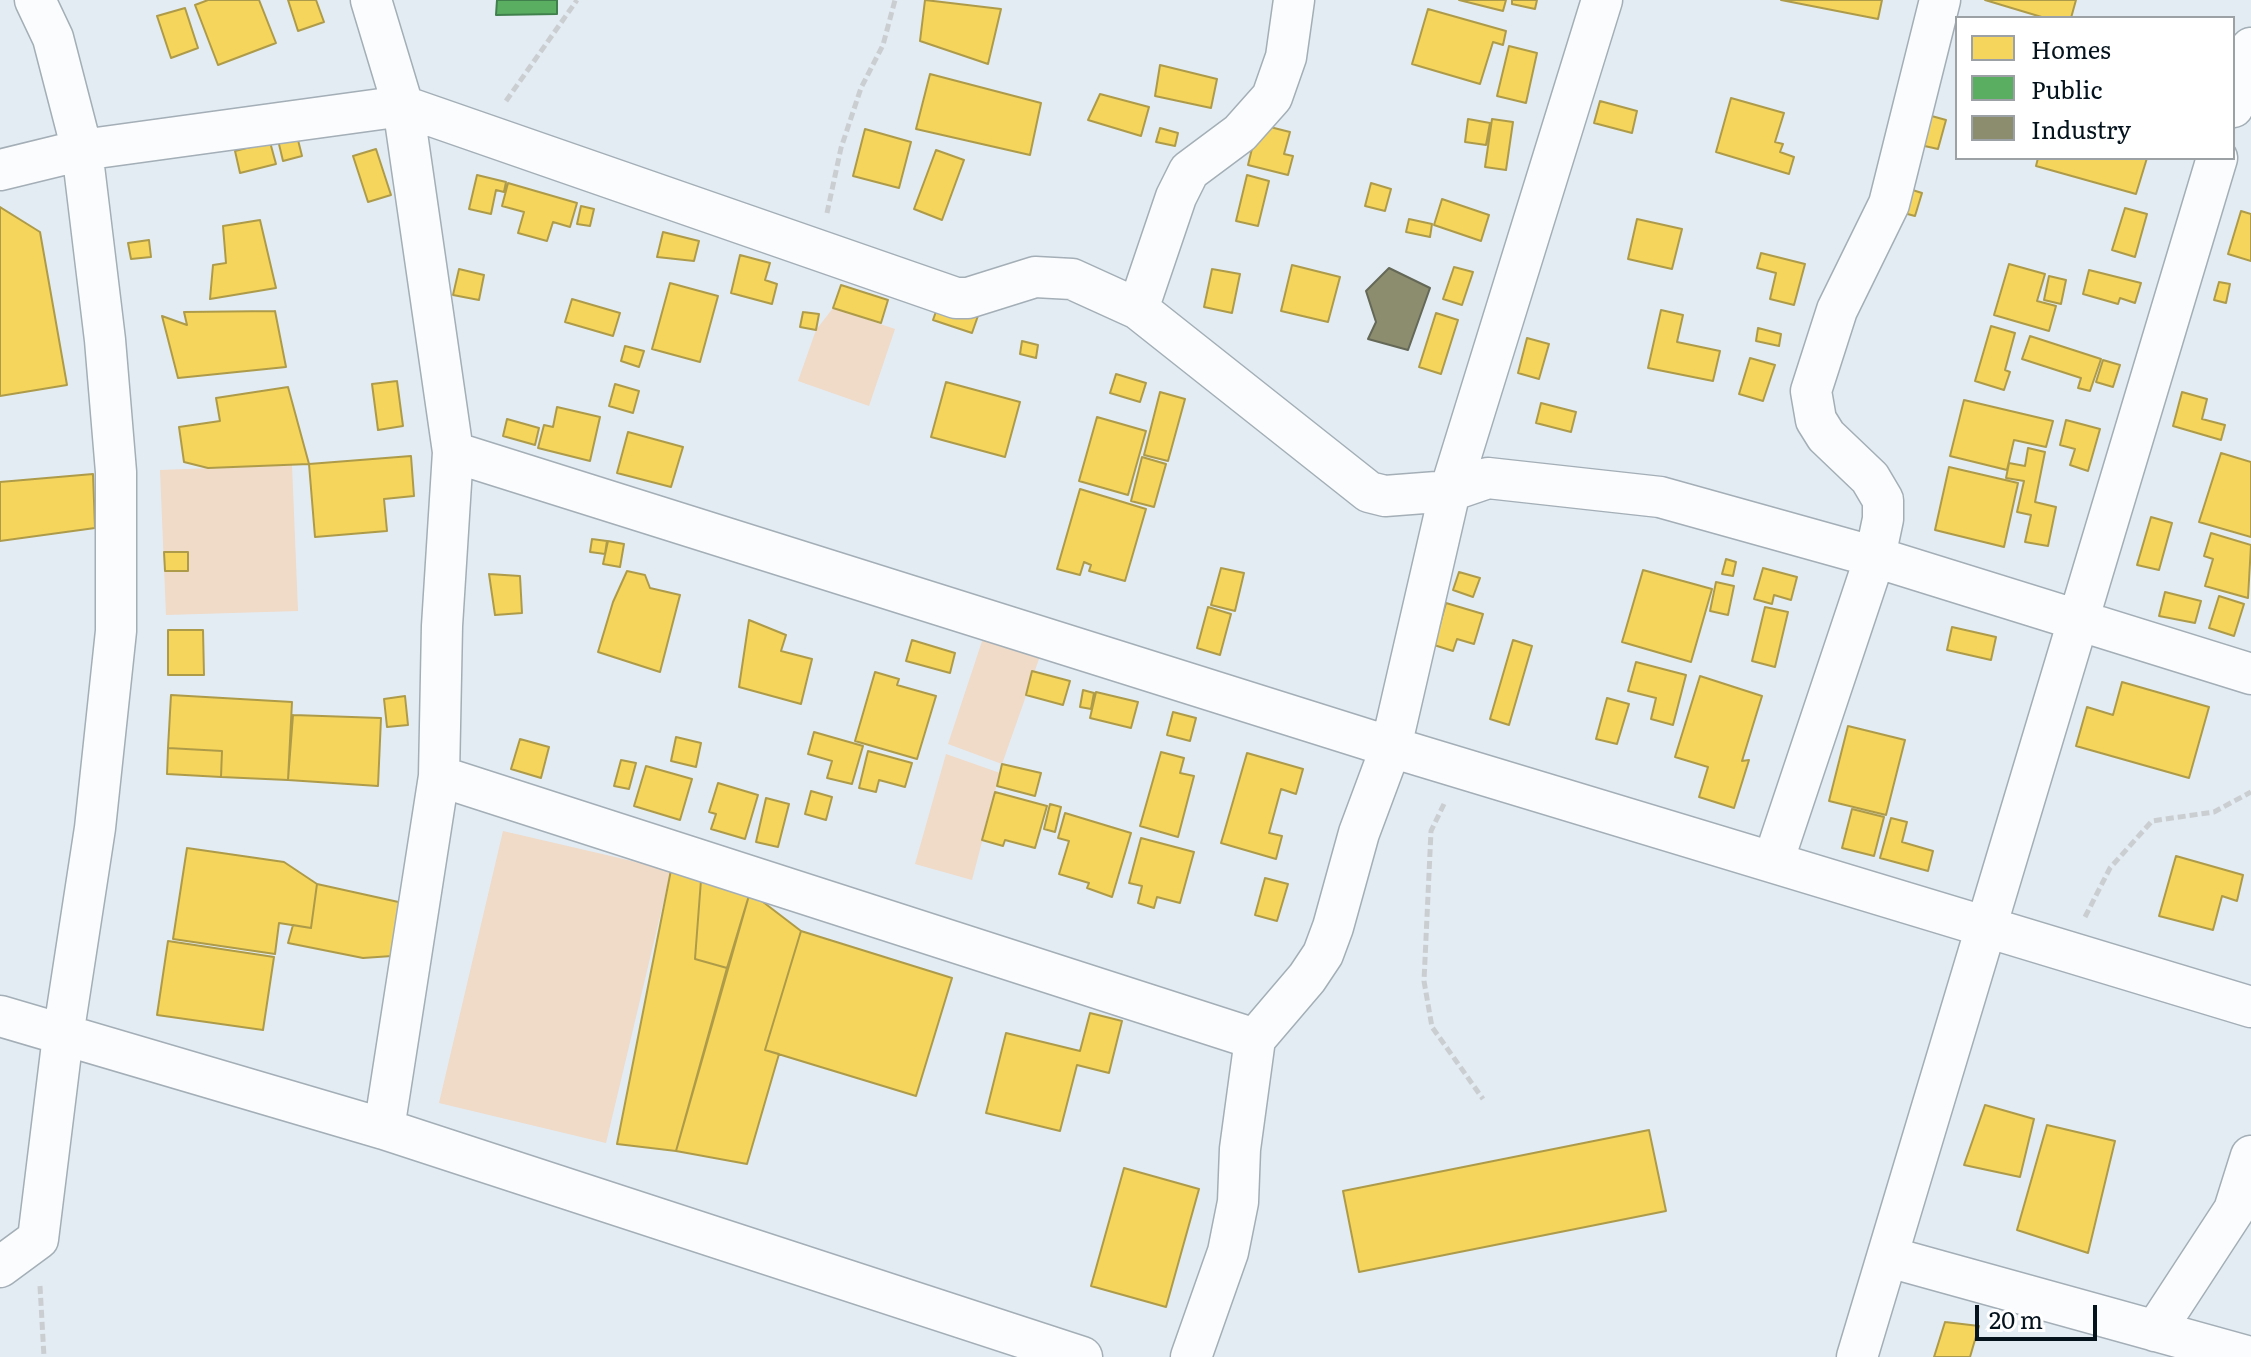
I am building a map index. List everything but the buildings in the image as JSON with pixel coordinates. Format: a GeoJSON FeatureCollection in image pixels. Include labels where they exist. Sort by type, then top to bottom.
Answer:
{"type":"FeatureCollection","features":[{"type":"Feature","properties":{"kind":"street"},"geometry":{"type":"LineString","coordinates":[[0,1267],[38,1239],[63,1036],[95,828],[116,631],[116,472],[105,340],[82,150],[53,38],[35,0]]}},
{"type":"Feature","properties":{"kind":"street"},"geometry":{"type":"LineString","coordinates":[[371,0],[403,106],[453,452],[442,626],[439,776],[384,1129]]}},
{"type":"Feature","properties":{"kind":"street"},"geometry":{"type":"LineString","coordinates":[[1138,309],[1176,197],[1189,171],[1240,133],[1272,97],[1286,57],[1294,0]]}},
{"type":"Feature","properties":{"kind":"street"},"geometry":{"type":"LineString","coordinates":[[1191,1357],[1231,1239],[1255,1039],[1307,978],[1323,954],[1391,747],[1450,491],[1602,0]]}},
{"type":"Feature","properties":{"kind":"street"},"geometry":{"type":"LineString","coordinates":[[1773,862],[1875,557],[1883,519],[1883,500],[1870,478],[1826,436],[1811,406],[1811,391],[1837,310],[1889,204],[1940,0]]}},
{"type":"Feature","properties":{"kind":"street"},"geometry":{"type":"LineString","coordinates":[[2235,100],[2251,48]]}},
{"type":"Feature","properties":{"kind":"street"},"geometry":{"type":"LineString","coordinates":[[0,170],[82,150],[403,106],[956,298],[968,298],[1035,277],[1072,279],[1138,309],[1369,492],[1385,496],[1450,491],[1488,478],[1660,497],[1875,557],[2251,674]]}},
{"type":"Feature","properties":{"kind":"street"},"geometry":{"type":"LineString","coordinates":[[1857,1357],[2216,160]]}},
{"type":"Feature","properties":{"kind":"street"},"geometry":{"type":"LineString","coordinates":[[453,452],[1391,747],[2069,949],[2251,1007]]}},
{"type":"Feature","properties":{"kind":"street"},"geometry":{"type":"LineString","coordinates":[[439,776],[1255,1039]]}},
{"type":"Feature","properties":{"kind":"street"},"geometry":{"type":"LineString","coordinates":[[0,1016],[384,1129],[1082,1357]]}},
{"type":"Feature","properties":{"kind":"street"},"geometry":{"type":"LineString","coordinates":[[2155,1331],[2242,1224],[2251,1156]]}},
{"type":"Feature","properties":{"kind":"street"},"geometry":{"type":"LineString","coordinates":[[1889,1257],[2250,1357]]}},
{"type":"Feature","properties":{"kind":"path"},"geometry":{"type":"LineString","coordinates":[[486,136],[495,116],[577,0]]}},
{"type":"Feature","properties":{"kind":"path"},"geometry":{"type":"LineString","coordinates":[[817,249],[841,148],[861,88],[883,45],[895,0]]}},
{"type":"Feature","properties":{"kind":"path"},"geometry":{"type":"LineString","coordinates":[[1471,769],[1451,788],[1431,831],[1424,981],[1432,1027],[1483,1099]]}},
{"type":"Feature","properties":{"kind":"path"},"geometry":{"type":"LineString","coordinates":[[2069,949],[2110,868],[2152,821],[2214,812],[2251,792]]}},
{"type":"Feature","properties":{"kind":"path"},"geometry":{"type":"LineString","coordinates":[[38,1239],[44,1357]]}},
{"type":"Feature","properties":{"kind":"shaded area"},"geometry":{"type":"Polygon","coordinates":[[[833,308],[895,329],[869,406],[798,381],[816,330],[833,308]]]}},
{"type":"Feature","properties":{"kind":"shaded area"},"geometry":{"type":"Polygon","coordinates":[[[292,465],[298,611],[166,615],[160,470],[292,465]]]}},
{"type":"Feature","properties":{"kind":"shaded area"},"geometry":{"type":"Polygon","coordinates":[[[989,620],[1046,639],[1002,764],[948,744],[989,620]]]}},
{"type":"Feature","properties":{"kind":"shaded area"},"geometry":{"type":"Polygon","coordinates":[[[946,754],[1000,773],[972,880],[915,864],[946,754]]]}},
{"type":"Feature","properties":{"kind":"shaded area"},"geometry":{"type":"Polygon","coordinates":[[[503,831],[671,870],[606,1143],[439,1103],[503,831]]]}}]}
